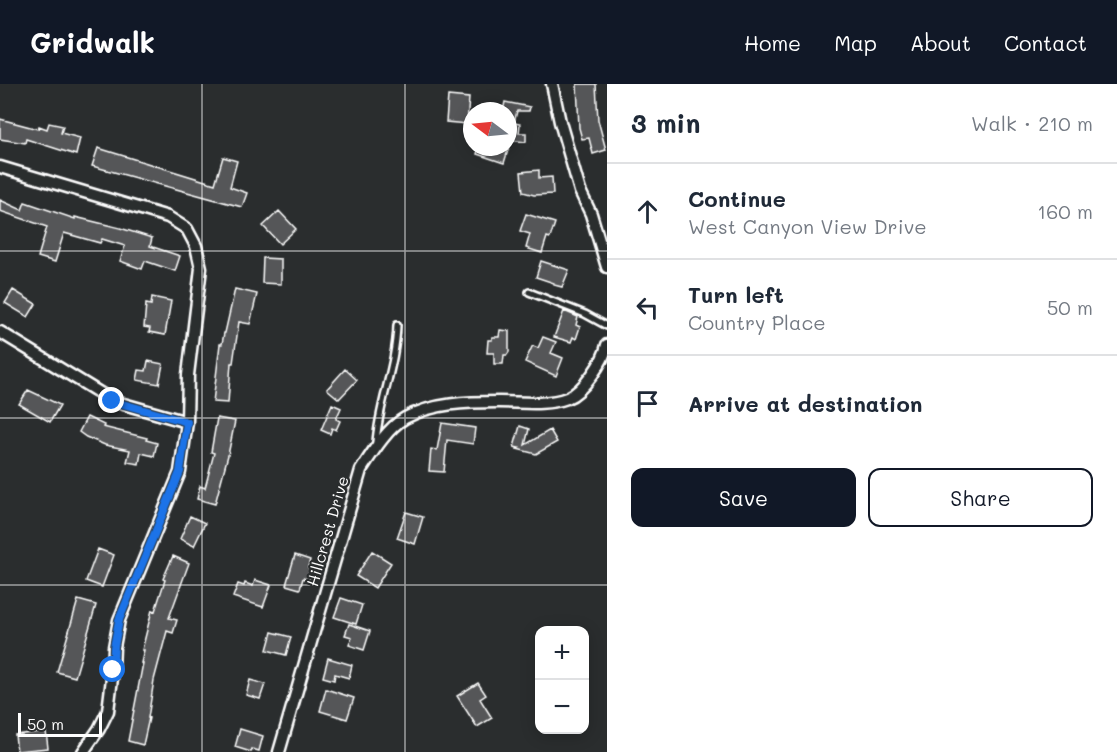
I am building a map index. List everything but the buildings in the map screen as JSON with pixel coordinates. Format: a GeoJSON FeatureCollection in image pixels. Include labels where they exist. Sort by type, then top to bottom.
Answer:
{"type":"FeatureCollection","features":[{"type":"Feature","properties":{"kind":"street"},"geometry":{"type":"LineString","coordinates":[[552,84],[560,122],[580,191],[591,214],[607,267]]}},
{"type":"Feature","properties":{"kind":"street"},"geometry":{"type":"LineString","coordinates":[[0,167],[168,217],[187,229],[196,246],[201,268],[188,375],[187,422],[180,472],[119,620],[108,711],[83,752]]}},
{"type":"Feature","properties":{"kind":"street"},"geometry":{"type":"LineString","coordinates":[[0,332],[112,401],[187,422]]}},
{"type":"Feature","properties":{"kind":"street","name":"Hillcrest Drive"},"geometry":{"type":"LineString","coordinates":[[279,752],[361,470],[376,447],[403,419],[438,406],[498,402],[532,404],[568,398],[588,380],[605,356],[607,345]]}},
{"type":"Feature","properties":{"kind":"lane"},"geometry":{"type":"LineString","coordinates":[[529,292],[585,314],[607,326]]}},
{"type":"Feature","properties":{"kind":"lane"},"geometry":{"type":"LineString","coordinates":[[376,447],[379,417],[397,343],[397,325]]}},
{"type":"Feature","properties":{"kind":"route"},"geometry":{"type":"LineString","coordinates":[[112,401],[187,422],[180,472],[119,620],[113,670]]}}]}
